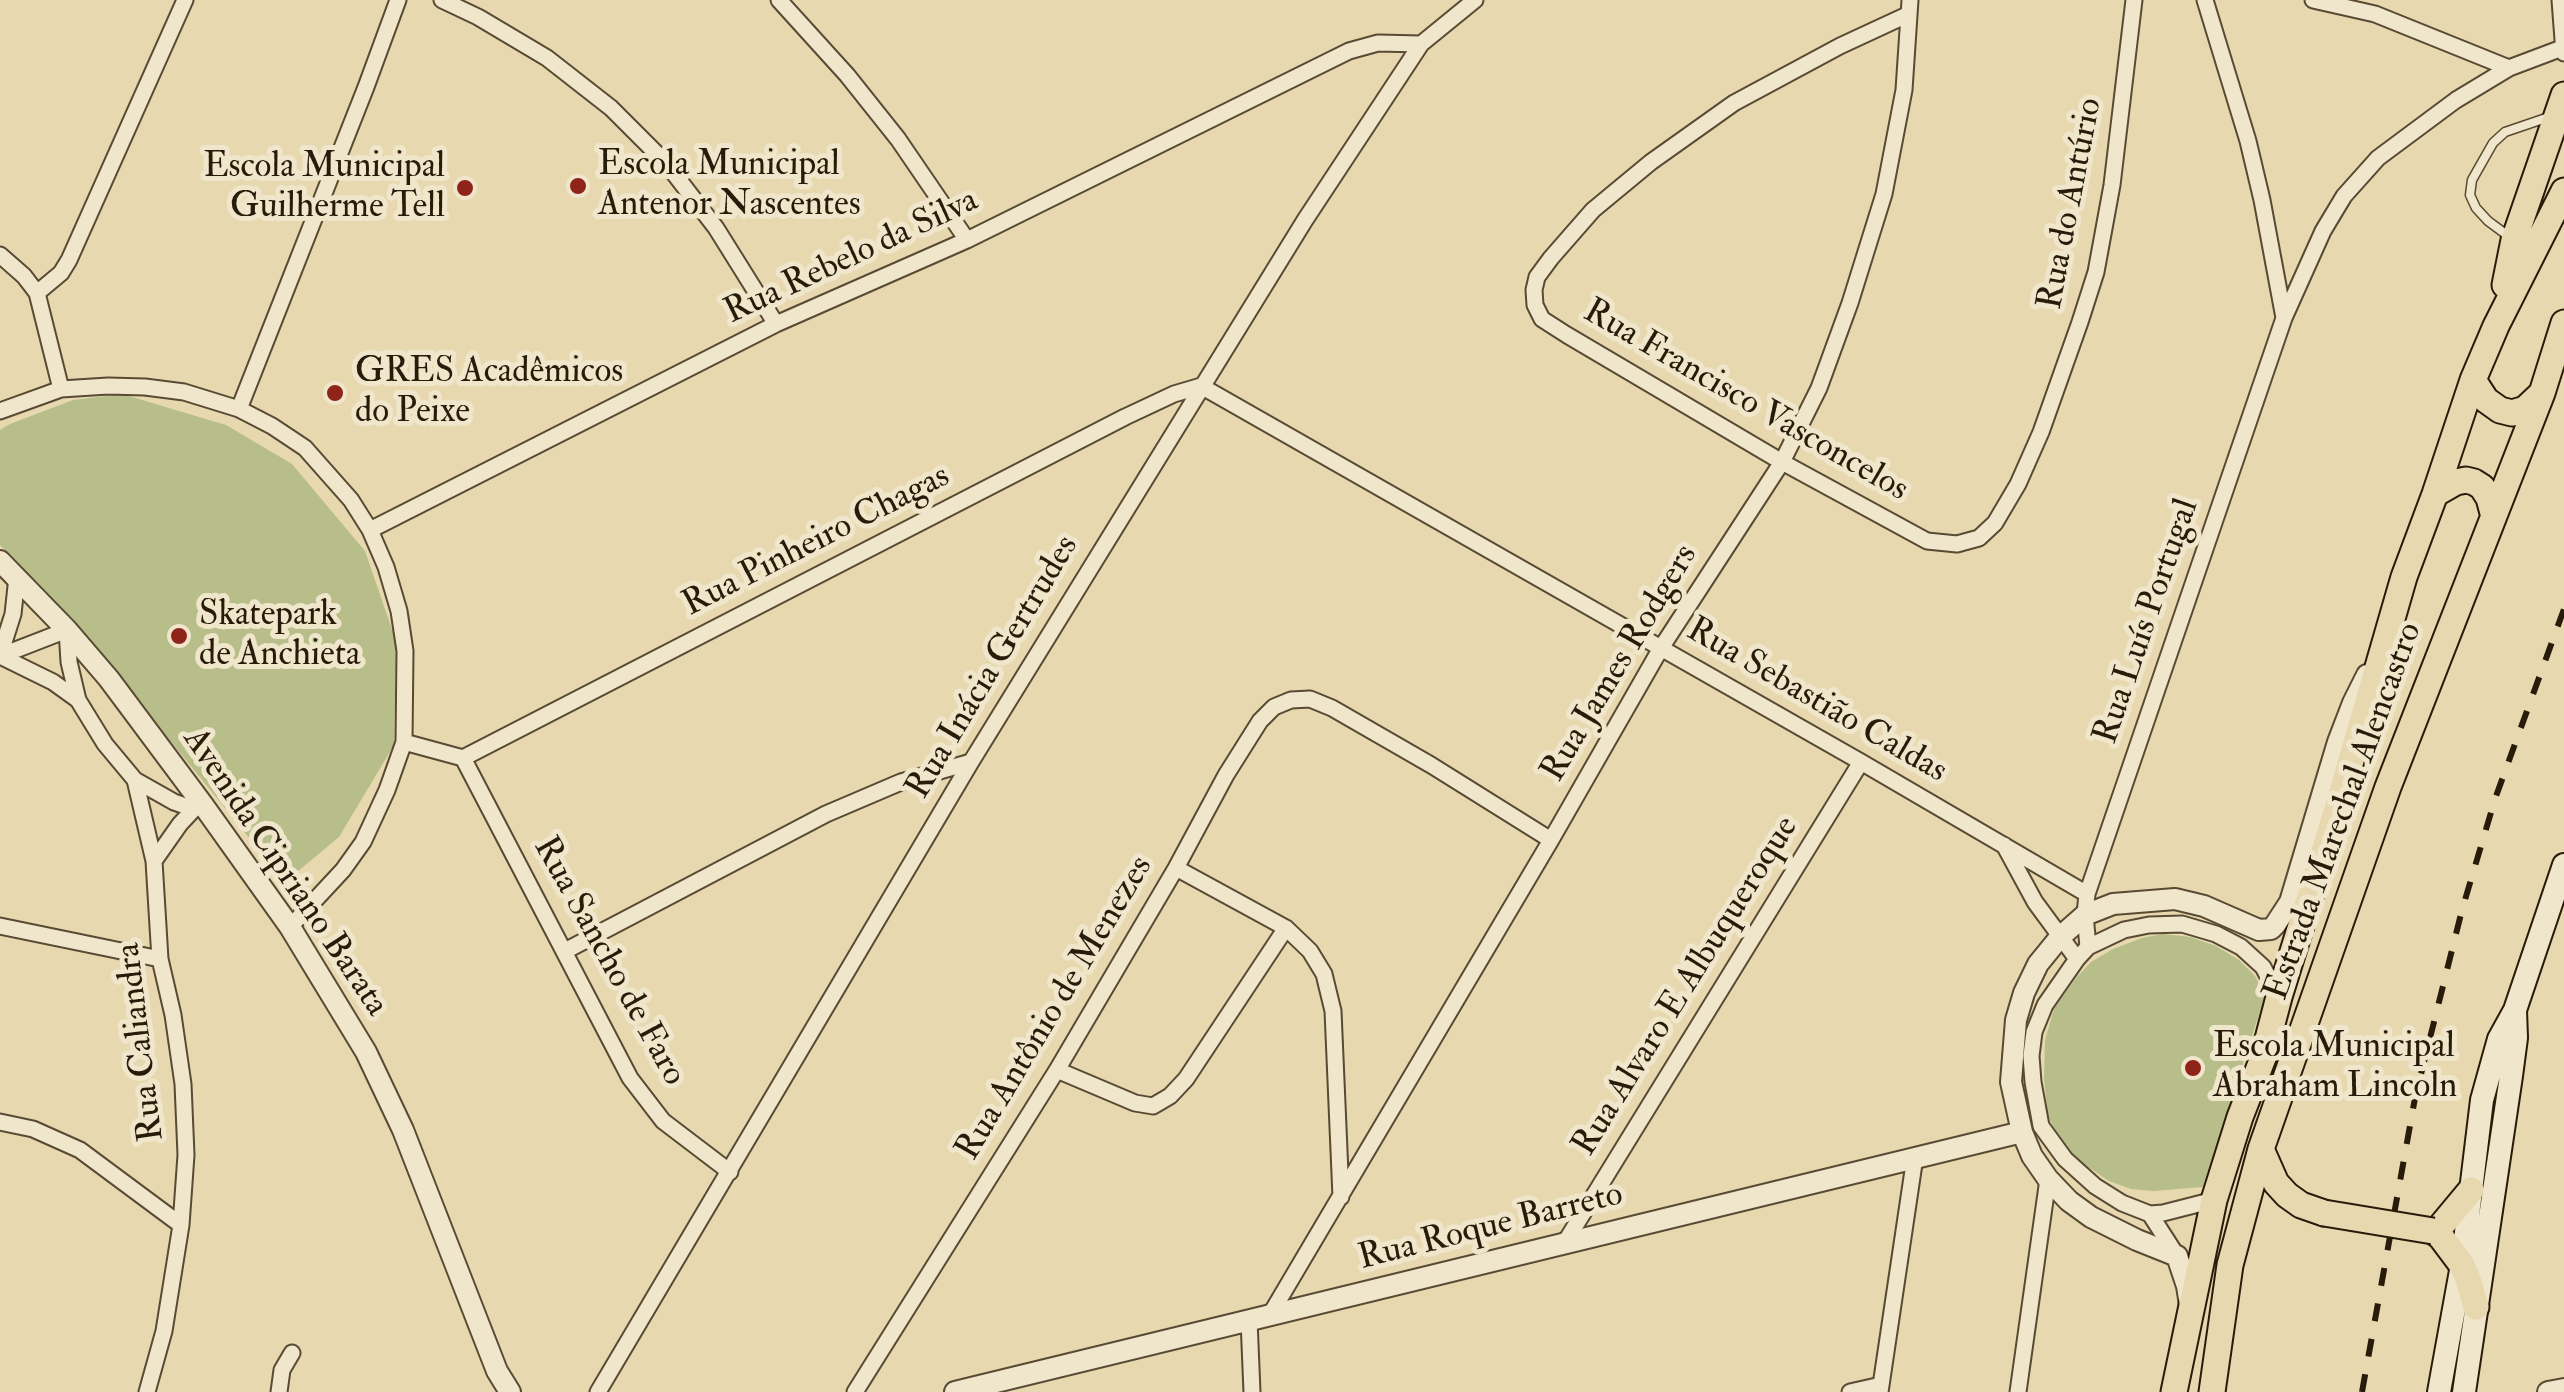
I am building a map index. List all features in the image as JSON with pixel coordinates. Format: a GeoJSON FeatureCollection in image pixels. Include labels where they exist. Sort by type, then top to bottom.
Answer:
{"type":"FeatureCollection","features":[{"type":"Feature","properties":{"kind":"main road"},"geometry":{"type":"LineString","coordinates":[[2523,247],[2561,104]]}},
{"type":"Feature","properties":{"kind":"main road"},"geometry":{"type":"LineString","coordinates":[[2523,247],[2564,191]]}},
{"type":"Feature","properties":{"kind":"main road","name":"Estrada Marechal Alencastro"},"geometry":{"type":"LineString","coordinates":[[2174,1392],[2214,1200],[2240,1117],[2264,1058],[2382,647],[2523,247]]}},
{"type":"Feature","properties":{"kind":"main road","name":"Estrada Marechal Alencastro"},"geometry":{"type":"LineString","coordinates":[[2212,1392],[2230,1265],[2261,1149],[2388,786],[2542,393],[2564,323]]}},
{"type":"Feature","properties":{"kind":"main road"},"geometry":{"type":"LineString","coordinates":[[2473,380],[2486,400],[2512,413],[2525,408],[2542,393]]}},
{"type":"Feature","properties":{"kind":"main road"},"geometry":{"type":"LineString","coordinates":[[2435,494],[2456,482],[2474,482],[2489,498],[2494,514]]}},
{"type":"Feature","properties":{"kind":"main road"},"geometry":{"type":"LineString","coordinates":[[2439,1392],[2462,1265],[2482,1100],[2499,1038],[2514,1010],[2564,865]]}},
{"type":"Feature","properties":{"kind":"main road"},"geometry":{"type":"LineString","coordinates":[[2464,1392],[2514,1058],[2514,1010]]}},
{"type":"Feature","properties":{"kind":"main road"},"geometry":{"type":"LineString","coordinates":[[2261,1149],[2276,1184],[2301,1205],[2324,1213],[2434,1232],[2462,1265],[2476,1307]]}},
{"type":"Feature","properties":{"kind":"main road"},"geometry":{"type":"LineString","coordinates":[[2434,1232],[2470,1190]]}},
{"type":"Feature","properties":{"kind":"street"},"geometry":{"type":"LineString","coordinates":[[37,293],[69,260],[185,0]]}},
{"type":"Feature","properties":{"kind":"street"},"geometry":{"type":"LineString","coordinates":[[239,409],[398,0]]}},
{"type":"Feature","properties":{"kind":"street"},"geometry":{"type":"LineString","coordinates":[[442,0],[548,58],[611,108],[666,163],[716,228],[776,324]]}},
{"type":"Feature","properties":{"kind":"street"},"geometry":{"type":"LineString","coordinates":[[779,0],[898,139],[967,240]]}},
{"type":"Feature","properties":{"kind":"street","name":"Rua Inácia Gertrudes"},"geometry":{"type":"LineString","coordinates":[[598,1392],[971,762],[1305,220],[1421,44],[1475,0]]}},
{"type":"Feature","properties":{"kind":"street","name":"Rua do Antúrio"},"geometry":{"type":"LineString","coordinates":[[1995,522],[2018,484],[2041,432],[2096,272],[2112,185],[2134,0]]}},
{"type":"Feature","properties":{"kind":"street"},"geometry":{"type":"LineString","coordinates":[[2204,0],[2255,171],[2284,318]]}},
{"type":"Feature","properties":{"kind":"street"},"geometry":{"type":"LineString","coordinates":[[2313,0],[2376,14],[2510,68]]}},
{"type":"Feature","properties":{"kind":"street"},"geometry":{"type":"LineString","coordinates":[[2560,0],[2563,51]]}},
{"type":"Feature","properties":{"kind":"street","name":"Rua Francisco Vasconcelos"},"geometry":{"type":"LineString","coordinates":[[1910,7],[1734,103],[1651,162],[1592,210],[1537,277],[1535,305],[1542,319],[1782,462],[1927,540],[1957,544],[1979,538],[1995,522]]}},
{"type":"Feature","properties":{"kind":"street","name":"Rua James Rodgers"},"geometry":{"type":"LineString","coordinates":[[1270,1316],[1661,648],[1782,462],[1819,388],[1884,194],[1904,90],[1910,7]]}},
{"type":"Feature","properties":{"kind":"street","name":"Rua Rebelo da Silva"},"geometry":{"type":"LineString","coordinates":[[370,530],[776,324],[967,240],[1349,51],[1378,44],[1421,44]]}},
{"type":"Feature","properties":{"kind":"street","name":"Rua Luís Portugal"},"geometry":{"type":"LineString","coordinates":[[2082,953],[2086,904],[2284,318],[2323,231],[2344,196],[2378,158],[2456,100],[2510,68],[2563,51]]}},
{"type":"Feature","properties":{"kind":"street"},"geometry":{"type":"LineString","coordinates":[[0,254],[37,293],[61,388]]}},
{"type":"Feature","properties":{"kind":"street","name":"Rua Sebastião Caldas"},"geometry":{"type":"LineString","coordinates":[[1201,386],[2004,845],[2086,904]]}},
{"type":"Feature","properties":{"kind":"street","name":"Rua Pinheiro Chagas"},"geometry":{"type":"LineString","coordinates":[[463,758],[1125,417],[1201,386]]}},
{"type":"Feature","properties":{"kind":"street"},"geometry":{"type":"LineString","coordinates":[[0,411],[61,388],[145,387],[184,392],[239,409],[306,448],[352,500],[370,530],[399,611],[405,651],[404,742],[363,842],[343,870],[290,927]]}},
{"type":"Feature","properties":{"kind":"street","name":"Avenida Cipriano Barata"},"geometry":{"type":"LineString","coordinates":[[0,561],[67,630],[141,720],[198,807],[290,927],[366,1052],[403,1130],[499,1382],[510,1392]]}},
{"type":"Feature","properties":{"kind":"street"},"geometry":{"type":"LineString","coordinates":[[0,656],[13,614],[17,576]]}},
{"type":"Feature","properties":{"kind":"street"},"geometry":{"type":"LineString","coordinates":[[0,656],[67,630]]}},
{"type":"Feature","properties":{"kind":"street","name":"Rua Caliandra"},"geometry":{"type":"LineString","coordinates":[[67,630],[78,700],[105,744],[135,780],[174,802],[198,807]]}},
{"type":"Feature","properties":{"kind":"street","name":"Estrada Marechal Alencastro"},"geometry":{"type":"LineString","coordinates":[[2086,904],[2175,899],[2204,906],[2260,930],[2275,926],[2290,902],[2348,716],[2382,647]]}},
{"type":"Feature","properties":{"kind":"street","name":"Rua Caliandra"},"geometry":{"type":"LineString","coordinates":[[0,656],[53,682],[78,700]]}},
{"type":"Feature","properties":{"kind":"street","name":"Rua Antônio de Menezes"},"geometry":{"type":"LineString","coordinates":[[855,1392],[1057,1070],[1226,775],[1260,721],[1274,707],[1291,700],[1310,700],[1332,708],[1552,840]]}},
{"type":"Feature","properties":{"kind":"street"},"geometry":{"type":"LineString","coordinates":[[404,742],[463,758]]}},
{"type":"Feature","properties":{"kind":"street","name":"Rua Sancho de Faro"},"geometry":{"type":"LineString","coordinates":[[463,758],[630,1078],[663,1122],[730,1172]]}},
{"type":"Feature","properties":{"kind":"street"},"geometry":{"type":"LineString","coordinates":[[565,951],[826,814],[901,782],[971,762]]}},
{"type":"Feature","properties":{"kind":"street","name":"Rua Alvaro E Albuqueroque"},"geometry":{"type":"LineString","coordinates":[[1564,1244],[1861,762]]}},
{"type":"Feature","properties":{"kind":"street","name":"Rua Caliandra"},"geometry":{"type":"LineString","coordinates":[[135,780],[154,861],[160,959],[183,1084],[186,1155],[181,1226],[164,1331],[147,1392]]}},
{"type":"Feature","properties":{"kind":"street"},"geometry":{"type":"LineString","coordinates":[[154,861],[198,807]]}},
{"type":"Feature","properties":{"kind":"street"},"geometry":{"type":"LineString","coordinates":[[2004,845],[2029,894],[2060,937],[2082,953]]}},
{"type":"Feature","properties":{"kind":"street"},"geometry":{"type":"LineString","coordinates":[[1176,868],[1286,928],[1310,951],[1324,974],[1333,1011],[1341,1197]]}},
{"type":"Feature","properties":{"kind":"street"},"geometry":{"type":"LineString","coordinates":[[2086,904],[2038,964],[2024,993],[2016,1020],[2011,1082],[2032,1129],[2094,1186],[2122,1203],[2150,1214],[2214,1200]]}},
{"type":"Feature","properties":{"kind":"street"},"geometry":{"type":"LineString","coordinates":[[2177,1256],[2091,1217],[2069,1201],[2032,1156],[2031,1056],[2034,1032],[2044,1005],[2082,953],[2124,930],[2149,925],[2182,924],[2216,934],[2263,967],[2279,997]]}},
{"type":"Feature","properties":{"kind":"street"},"geometry":{"type":"LineString","coordinates":[[0,926],[160,959]]}},
{"type":"Feature","properties":{"kind":"street"},"geometry":{"type":"LineString","coordinates":[[1057,1070],[1134,1103],[1153,1106],[1170,1096],[1186,1080],[1286,928]]}},
{"type":"Feature","properties":{"kind":"street"},"geometry":{"type":"LineString","coordinates":[[0,1122],[33,1129],[80,1150],[181,1226]]}},
{"type":"Feature","properties":{"kind":"street","name":"Rua Roque Barreto"},"geometry":{"type":"LineString","coordinates":[[955,1392],[2032,1129]]}},
{"type":"Feature","properties":{"kind":"street"},"geometry":{"type":"LineString","coordinates":[[1850,1392],[1880,1388],[1914,1157]]}},
{"type":"Feature","properties":{"kind":"street"},"geometry":{"type":"LineString","coordinates":[[2018,1392],[2048,1179]]}},
{"type":"Feature","properties":{"kind":"street"},"geometry":{"type":"LineString","coordinates":[[2150,1214],[2177,1256],[2191,1308]]}},
{"type":"Feature","properties":{"kind":"street"},"geometry":{"type":"LineString","coordinates":[[1249,1320],[1252,1392]]}},
{"type":"Feature","properties":{"kind":"street"},"geometry":{"type":"LineString","coordinates":[[279,1392],[282,1370],[292,1353]]}},
{"type":"Feature","properties":{"kind":"street"},"geometry":{"type":"LineString","coordinates":[[2548,1392],[2564,1389]]}},
{"type":"Feature","properties":{"kind":"lane"},"geometry":{"type":"LineString","coordinates":[[2523,247],[2488,222],[2476,208],[2470,195],[2472,180],[2493,143],[2505,132],[2561,104]]}},
{"type":"Feature","properties":{"kind":"green space"},"geometry":{"type":"Polygon","coordinates":[[[122,394],[226,425],[292,464],[365,551],[396,641],[394,745],[339,837],[285,882],[81,631],[0,545],[0,430],[73,400],[122,394]]]}},
{"type":"Feature","properties":{"kind":"green space"},"geometry":{"type":"Polygon","coordinates":[[[2163,934],[2190,937],[2216,946],[2255,976],[2265,996],[2203,1187],[2153,1191],[2109,1181],[2078,1160],[2060,1139],[2048,1117],[2045,1040],[2054,1009],[2091,962],[2113,949],[2163,934]]]}},
{"type":"Feature","properties":{"kind":"railway"},"geometry":{"type":"LineString","coordinates":[[2362,1392],[2415,1098],[2462,910],[2495,799],[2564,609]]}},
{"type":"Feature","properties":{"kind":"place","name":"Escola Municipal Antenor Nascentes"},"geometry":{"type":"Point","coordinates":[578,186]}},
{"type":"Feature","properties":{"kind":"place","name":"Escola Municipal Guilherme Tell"},"geometry":{"type":"Point","coordinates":[465,188]}},
{"type":"Feature","properties":{"kind":"place","name":"GRES Acadêmicos do Peixe"},"geometry":{"type":"Point","coordinates":[335,393]}},
{"type":"Feature","properties":{"kind":"place","name":"Skatepark de Anchieta"},"geometry":{"type":"Point","coordinates":[179,636]}},
{"type":"Feature","properties":{"kind":"place","name":"Escola Municipal Abraham Lincoln"},"geometry":{"type":"Point","coordinates":[2193,1068]}}]}
